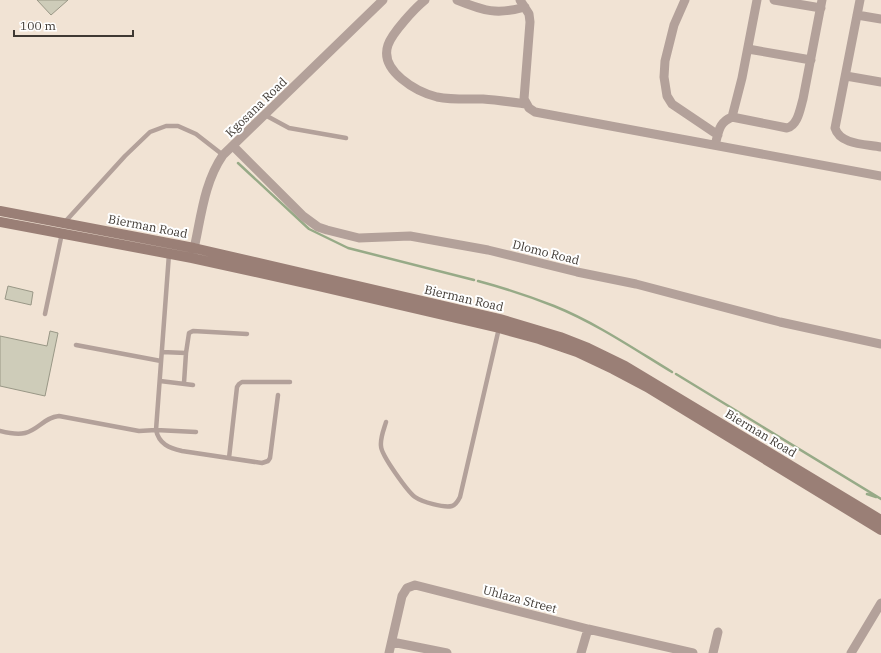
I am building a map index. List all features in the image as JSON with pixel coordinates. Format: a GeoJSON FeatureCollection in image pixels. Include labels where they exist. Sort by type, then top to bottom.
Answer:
{"type":"FeatureCollection","features":[{"type":"Feature","properties":{"kind":"main road","name":"Bierman Road"},"geometry":{"type":"LineString","coordinates":[[0,211],[63,228],[193,253],[500,319],[560,337],[588,348],[631,370],[881,520]]}},
{"type":"Feature","properties":{"kind":"main road"},"geometry":{"type":"LineString","coordinates":[[0,222],[63,228],[169,254],[193,253]]}},
{"type":"Feature","properties":{"kind":"main road","name":"Bierman Road"},"geometry":{"type":"LineString","coordinates":[[193,253],[320,286],[499,328],[539,339],[577,352],[613,369],[653,391],[881,530]]}},
{"type":"Feature","properties":{"kind":"main road"},"geometry":{"type":"LineString","coordinates":[[857,506],[881,514]]}},
{"type":"Feature","properties":{"kind":"street","name":"Kgosana Road"},"geometry":{"type":"LineString","coordinates":[[193,253],[207,186],[214,168],[223,155],[383,0]]}},
{"type":"Feature","properties":{"kind":"street"},"geometry":{"type":"LineString","coordinates":[[425,0],[400,28],[388,46],[387,60],[400,78],[436,97],[450,99],[492,100],[526,104],[535,112],[542,114],[881,176]]}},
{"type":"Feature","properties":{"kind":"street"},"geometry":{"type":"LineString","coordinates":[[457,0],[477,8],[490,11],[511,11],[525,2],[530,22],[524,92],[526,104]]}},
{"type":"Feature","properties":{"kind":"street"},"geometry":{"type":"LineString","coordinates":[[685,0],[674,25],[665,61],[664,77],[667,96],[672,104],[718,135]]}},
{"type":"Feature","properties":{"kind":"street"},"geometry":{"type":"LineString","coordinates":[[732,118],[748,49],[757,0]]}},
{"type":"Feature","properties":{"kind":"street"},"geometry":{"type":"LineString","coordinates":[[715,145],[723,122],[732,118],[739,118],[787,128],[792,126],[800,108],[811,60],[821,4],[774,0]]}},
{"type":"Feature","properties":{"kind":"street"},"geometry":{"type":"LineString","coordinates":[[860,0],[836,128],[837,133],[844,139],[881,146]]}},
{"type":"Feature","properties":{"kind":"street"},"geometry":{"type":"LineString","coordinates":[[857,15],[881,20]]}},
{"type":"Feature","properties":{"kind":"street"},"geometry":{"type":"LineString","coordinates":[[748,49],[811,60]]}},
{"type":"Feature","properties":{"kind":"street"},"geometry":{"type":"LineString","coordinates":[[846,76],[881,82]]}},
{"type":"Feature","properties":{"kind":"street","name":"Dlomo Road"},"geometry":{"type":"LineString","coordinates":[[233,146],[303,216],[318,226],[331,231],[359,238],[410,236],[488,250],[577,272],[636,284],[780,322],[881,344]]}},
{"type":"Feature","properties":{"kind":"street","name":"Uhlaza Street"},"geometry":{"type":"LineString","coordinates":[[389,653],[402,596],[407,588],[415,585],[588,630],[693,653]]}},
{"type":"Feature","properties":{"kind":"street"},"geometry":{"type":"LineString","coordinates":[[851,653],[881,603]]}},
{"type":"Feature","properties":{"kind":"street"},"geometry":{"type":"LineString","coordinates":[[581,653],[588,630]]}},
{"type":"Feature","properties":{"kind":"street"},"geometry":{"type":"LineString","coordinates":[[713,653],[718,632]]}},
{"type":"Feature","properties":{"kind":"street"},"geometry":{"type":"LineString","coordinates":[[392,642],[447,653]]}},
{"type":"Feature","properties":{"kind":"lane"},"geometry":{"type":"LineString","coordinates":[[265,115],[289,128],[346,138]]}},
{"type":"Feature","properties":{"kind":"lane"},"geometry":{"type":"LineString","coordinates":[[45,314],[63,228],[125,156],[150,132],[166,126],[178,126],[196,134],[223,155]]}},
{"type":"Feature","properties":{"kind":"lane"},"geometry":{"type":"LineString","coordinates":[[169,254],[156,430],[158,438],[162,443],[171,448],[182,451],[262,463],[268,461],[270,458],[278,395]]}},
{"type":"Feature","properties":{"kind":"lane"},"geometry":{"type":"LineString","coordinates":[[386,422],[381,440],[382,451],[410,492],[419,500],[425,502],[445,506],[452,506],[457,503],[460,497],[499,328]]}},
{"type":"Feature","properties":{"kind":"lane"},"geometry":{"type":"LineString","coordinates":[[184,383],[187,338],[189,333],[193,331],[247,334]]}},
{"type":"Feature","properties":{"kind":"lane"},"geometry":{"type":"LineString","coordinates":[[76,345],[162,361]]}},
{"type":"Feature","properties":{"kind":"lane"},"geometry":{"type":"LineString","coordinates":[[162,352],[186,353]]}},
{"type":"Feature","properties":{"kind":"lane"},"geometry":{"type":"LineString","coordinates":[[160,381],[193,385]]}},
{"type":"Feature","properties":{"kind":"lane"},"geometry":{"type":"LineString","coordinates":[[229,458],[237,387],[239,384],[242,382],[290,382]]}},
{"type":"Feature","properties":{"kind":"lane"},"geometry":{"type":"LineString","coordinates":[[0,431],[15,434],[27,433],[48,419],[59,416],[139,431],[156,430],[196,432]]}},
{"type":"Feature","properties":{"kind":"building"},"geometry":{"type":"Polygon","coordinates":[[[37,0],[68,0],[51,15],[37,0]]]}},
{"type":"Feature","properties":{"kind":"building"},"geometry":{"type":"Polygon","coordinates":[[[8,286],[33,292],[31,305],[5,299],[8,286]]]}},
{"type":"Feature","properties":{"kind":"building"},"geometry":{"type":"Polygon","coordinates":[[[50,331],[58,333],[45,396],[0,386],[0,336],[47,346],[50,331]]]}},
{"type":"Feature","properties":{"kind":"waterway"},"geometry":{"type":"LineString","coordinates":[[238,163],[309,229],[348,248],[474,280]]}},
{"type":"Feature","properties":{"kind":"waterway"},"geometry":{"type":"LineString","coordinates":[[478,281],[507,289],[554,306],[585,320],[672,372]]}},
{"type":"Feature","properties":{"kind":"waterway"},"geometry":{"type":"LineString","coordinates":[[676,374],[881,499]]}},
{"type":"Feature","properties":{"kind":"waterway"},"geometry":{"type":"LineString","coordinates":[[867,494],[876,497]]}}]}
